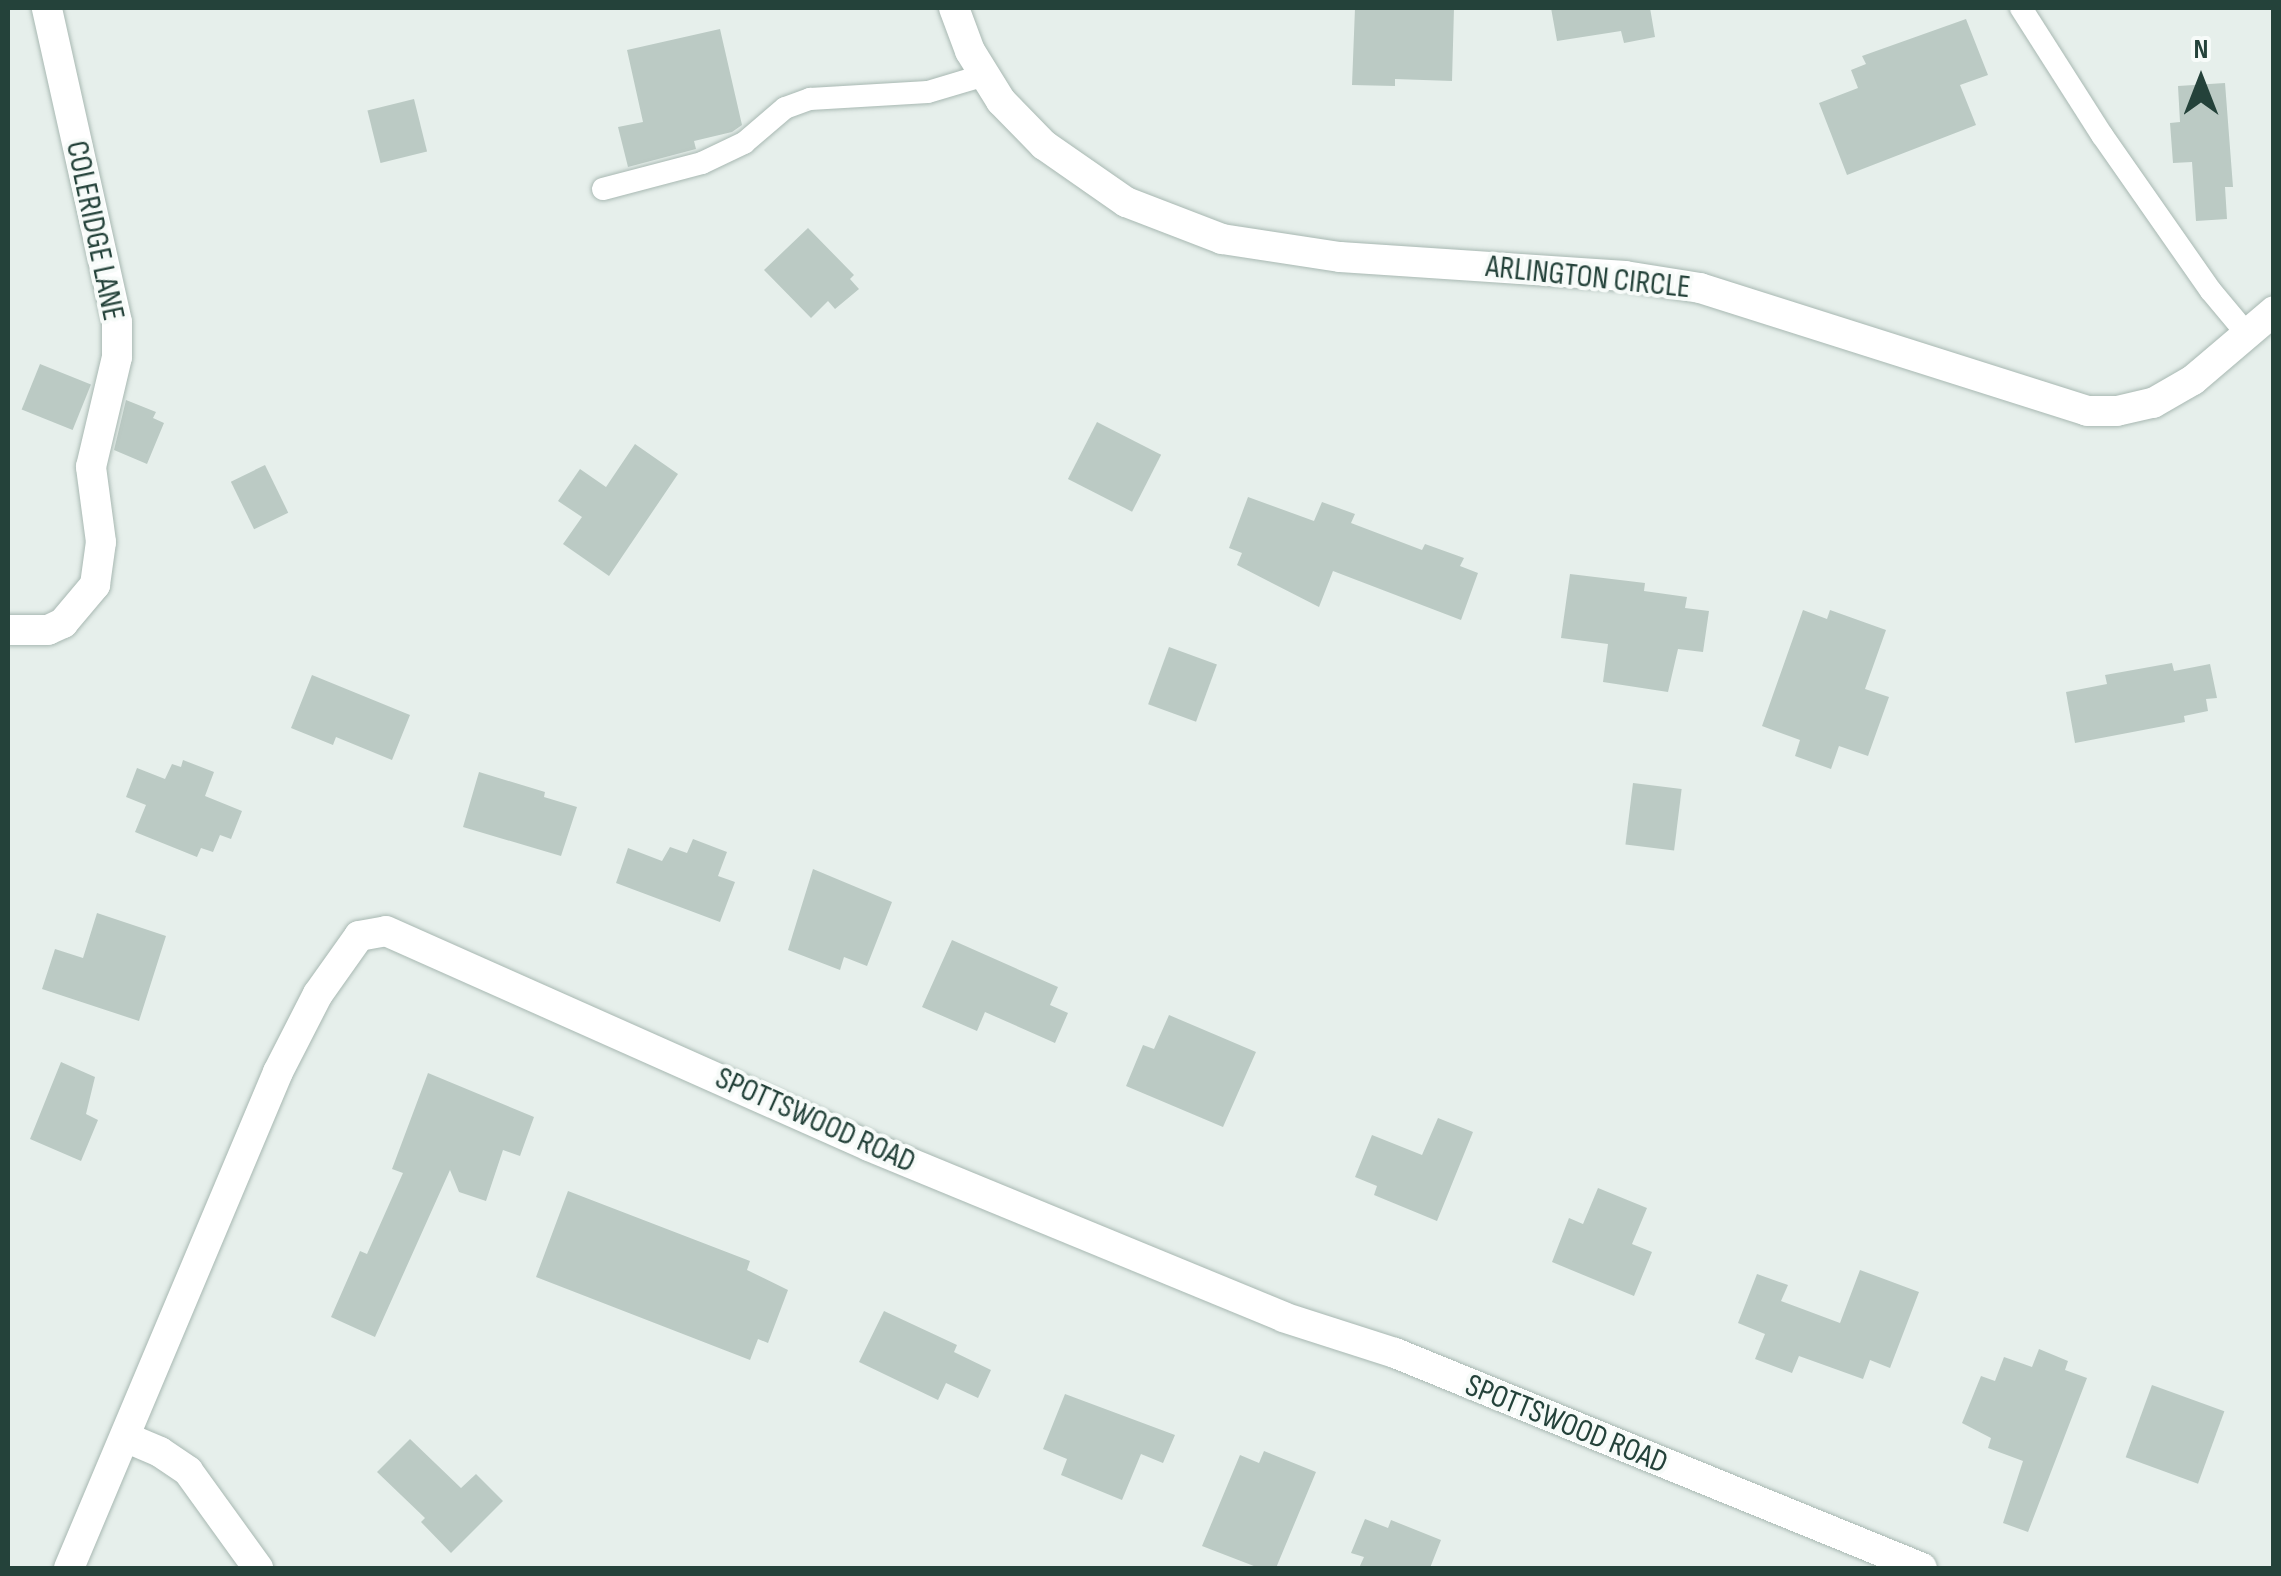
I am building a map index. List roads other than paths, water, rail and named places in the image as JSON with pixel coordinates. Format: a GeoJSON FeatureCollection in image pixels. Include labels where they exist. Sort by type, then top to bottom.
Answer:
{"type":"FeatureCollection","features":[{"type":"Feature","properties":{"kind":"street","name":"COLERIDGE LANE"},"geometry":{"type":"LineString","coordinates":[[8,630],[48,630],[64,623],[96,584],[102,542],[91,467],[116,357],[117,322],[48,8]]}},
{"type":"Feature","properties":{"kind":"street","name":"ARLINGTON CIRCLE"},"geometry":{"type":"LineString","coordinates":[[954,8],[984,74],[1001,101],[1033,134],[1088,178],[1140,208],[1222,239],[1340,257],[1625,276],[1700,288],[2088,411],[2117,411],[2153,403],[2193,380],[2274,311]]}},
{"type":"Feature","properties":{"kind":"street","name":"SPOTTSWOOD ROAD"},"geometry":{"type":"LineString","coordinates":[[69,1568],[278,1072],[310,1010],[359,936],[386,932],[905,1160],[1283,1317],[1395,1354],[1922,1568]]}},
{"type":"Feature","properties":{"kind":"street"},"geometry":{"type":"LineString","coordinates":[[125,1437],[160,1452],[188,1472],[258,1568]]}},
{"type":"Feature","properties":{"kind":"lane"},"geometry":{"type":"LineString","coordinates":[[2021,8],[2210,292],[2248,334]]}},
{"type":"Feature","properties":{"kind":"lane"},"geometry":{"type":"LineString","coordinates":[[603,189],[702,162],[744,144],[786,108],[810,99],[928,92],[984,74]]}}]}
